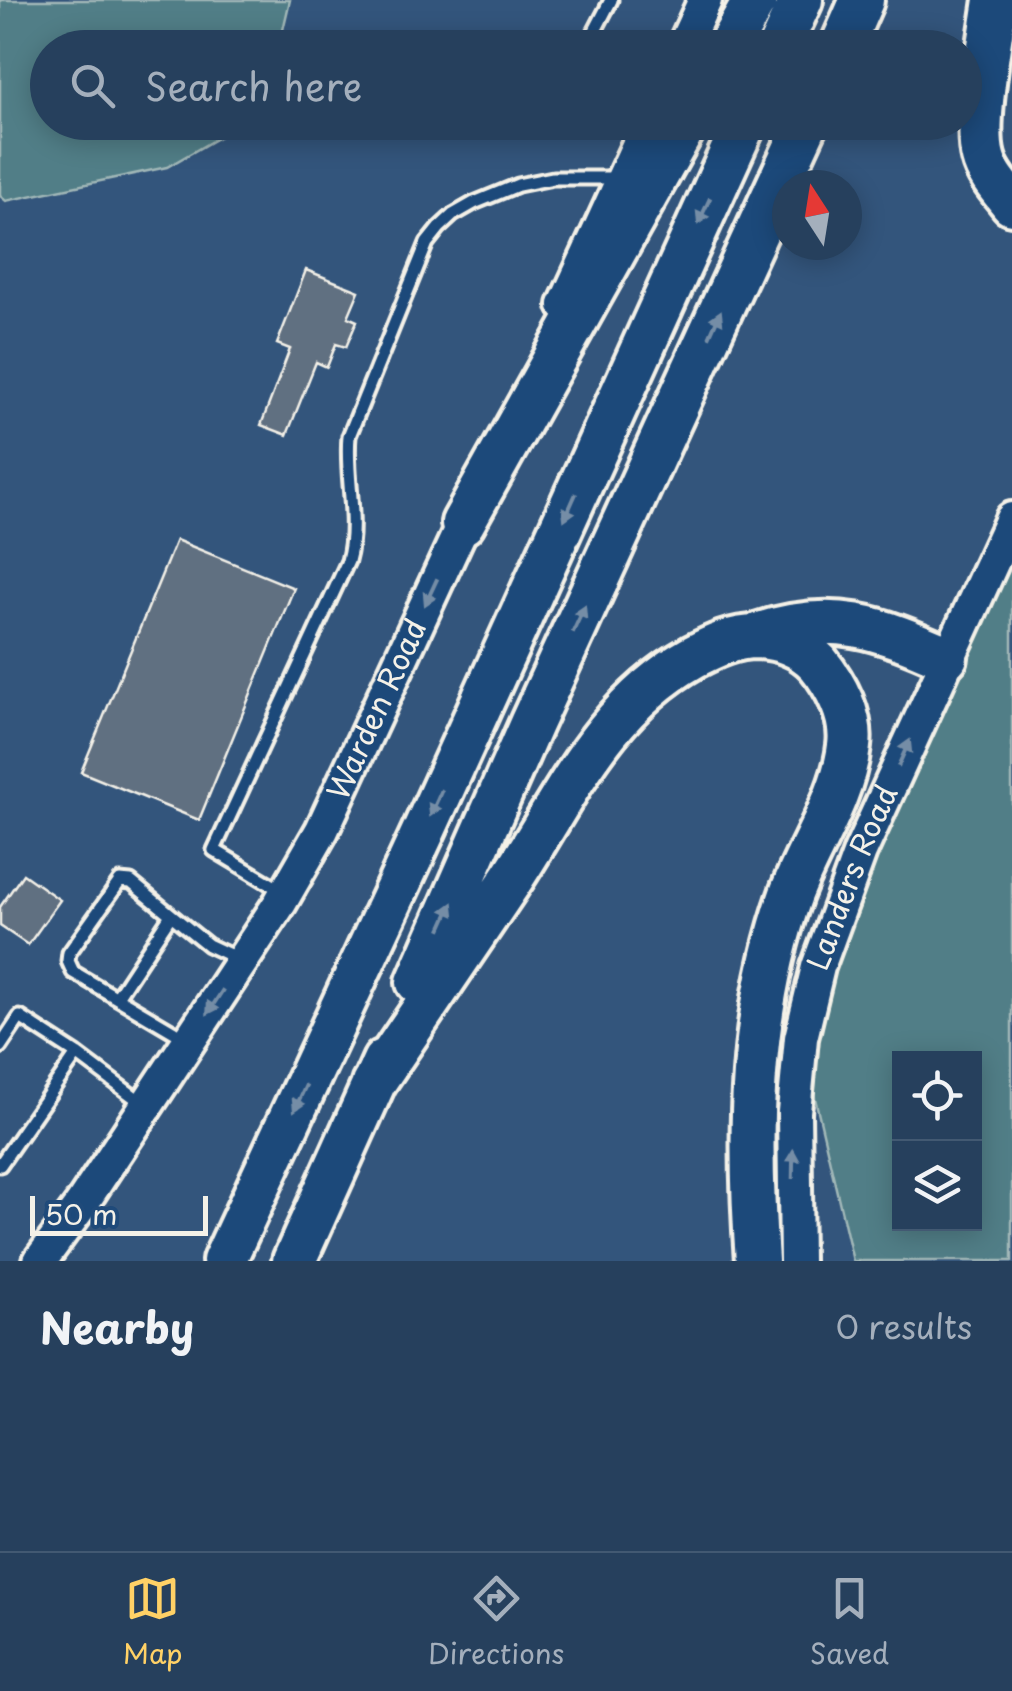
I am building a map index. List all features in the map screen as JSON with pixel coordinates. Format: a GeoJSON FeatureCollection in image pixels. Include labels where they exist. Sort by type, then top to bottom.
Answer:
{"type":"FeatureCollection","features":[{"type":"Feature","properties":{"kind":"highway"},"geometry":{"type":"LineString","coordinates":[[738,30],[755,0]]}},
{"type":"Feature","properties":{"kind":"highway"},"geometry":{"type":"LineString","coordinates":[[787,30],[801,0]]}},
{"type":"Feature","properties":{"kind":"highway"},"geometry":{"type":"LineString","coordinates":[[848,30],[862,0]]}},
{"type":"Feature","properties":{"kind":"highway"},"geometry":{"type":"LineString","coordinates":[[982,122],[996,0]]}},
{"type":"Feature","properties":{"kind":"highway"},"geometry":{"type":"LineString","coordinates":[[463,523],[676,140]]}},
{"type":"Feature","properties":{"kind":"highway"},"geometry":{"type":"LineString","coordinates":[[224,1261],[737,140]]}},
{"type":"Feature","properties":{"kind":"highway"},"geometry":{"type":"LineString","coordinates":[[294,1261],[531,724],[798,140]]}},
{"type":"Feature","properties":{"kind":"highway"},"geometry":{"type":"LineString","coordinates":[[981,140],[988,170],[1012,203]]}},
{"type":"Feature","properties":{"kind":"highway"},"geometry":{"type":"LineString","coordinates":[[374,1084],[601,736],[628,704],[673,669],[716,644],[818,621],[854,623],[888,631],[946,658]]}},
{"type":"Feature","properties":{"kind":"highway"},"geometry":{"type":"LineString","coordinates":[[750,637],[794,645],[816,662],[835,686],[846,713],[850,743],[834,796],[791,894],[760,1012],[752,1124],[757,1261]]}},
{"type":"Feature","properties":{"kind":"main road"},"geometry":{"type":"LineString","coordinates":[[689,30],[698,5]]}},
{"type":"Feature","properties":{"kind":"main road","name":"Warden Road"},"geometry":{"type":"LineString","coordinates":[[40,1261],[286,894],[352,769],[637,140]]}},
{"type":"Feature","properties":{"kind":"main road","name":"Landers Road"},"geometry":{"type":"LineString","coordinates":[[796,1261],[794,1112],[801,1038],[818,967],[860,852],[1012,519]]}},
{"type":"Feature","properties":{"kind":"lane"},"geometry":{"type":"LineString","coordinates":[[595,30],[611,0]]}},
{"type":"Feature","properties":{"kind":"lane"},"geometry":{"type":"LineString","coordinates":[[286,894],[214,850],[348,561],[353,542],[349,436],[427,243],[453,215],[492,193],[553,178],[622,178]]}},
{"type":"Feature","properties":{"kind":"lane"},"geometry":{"type":"LineString","coordinates":[[189,1041],[73,972],[69,953],[120,881],[131,882],[208,945],[242,961]]}},
{"type":"Feature","properties":{"kind":"lane"},"geometry":{"type":"LineString","coordinates":[[117,998],[172,915]]}},
{"type":"Feature","properties":{"kind":"lane"},"geometry":{"type":"LineString","coordinates":[[0,1047],[20,1017],[146,1106]]}},
{"type":"Feature","properties":{"kind":"lane"},"geometry":{"type":"LineString","coordinates":[[0,1165],[77,1054]]}},
{"type":"Feature","properties":{"kind":"green space"},"geometry":{"type":"Polygon","coordinates":[[[0,0],[290,0],[283,30],[30,30],[30,140],[214,140],[167,167],[6,201],[0,196],[0,0]]]}},
{"type":"Feature","properties":{"kind":"green space"},"geometry":{"type":"Polygon","coordinates":[[[1012,554],[1012,1261],[853,1261],[801,1038],[978,590],[1012,554]]]}},
{"type":"Feature","properties":{"kind":"building"},"geometry":{"type":"Polygon","coordinates":[[[306,270],[359,291],[348,317],[357,321],[346,347],[336,344],[327,367],[316,362],[287,435],[261,425],[290,349],[277,344],[306,270]]]}},
{"type":"Feature","properties":{"kind":"building"},"geometry":{"type":"Polygon","coordinates":[[[176,540],[294,588],[199,820],[81,772],[176,540]]]}},
{"type":"Feature","properties":{"kind":"building"},"geometry":{"type":"Polygon","coordinates":[[[23,874],[60,900],[28,945],[0,926],[0,907],[23,874]]]}}]}
